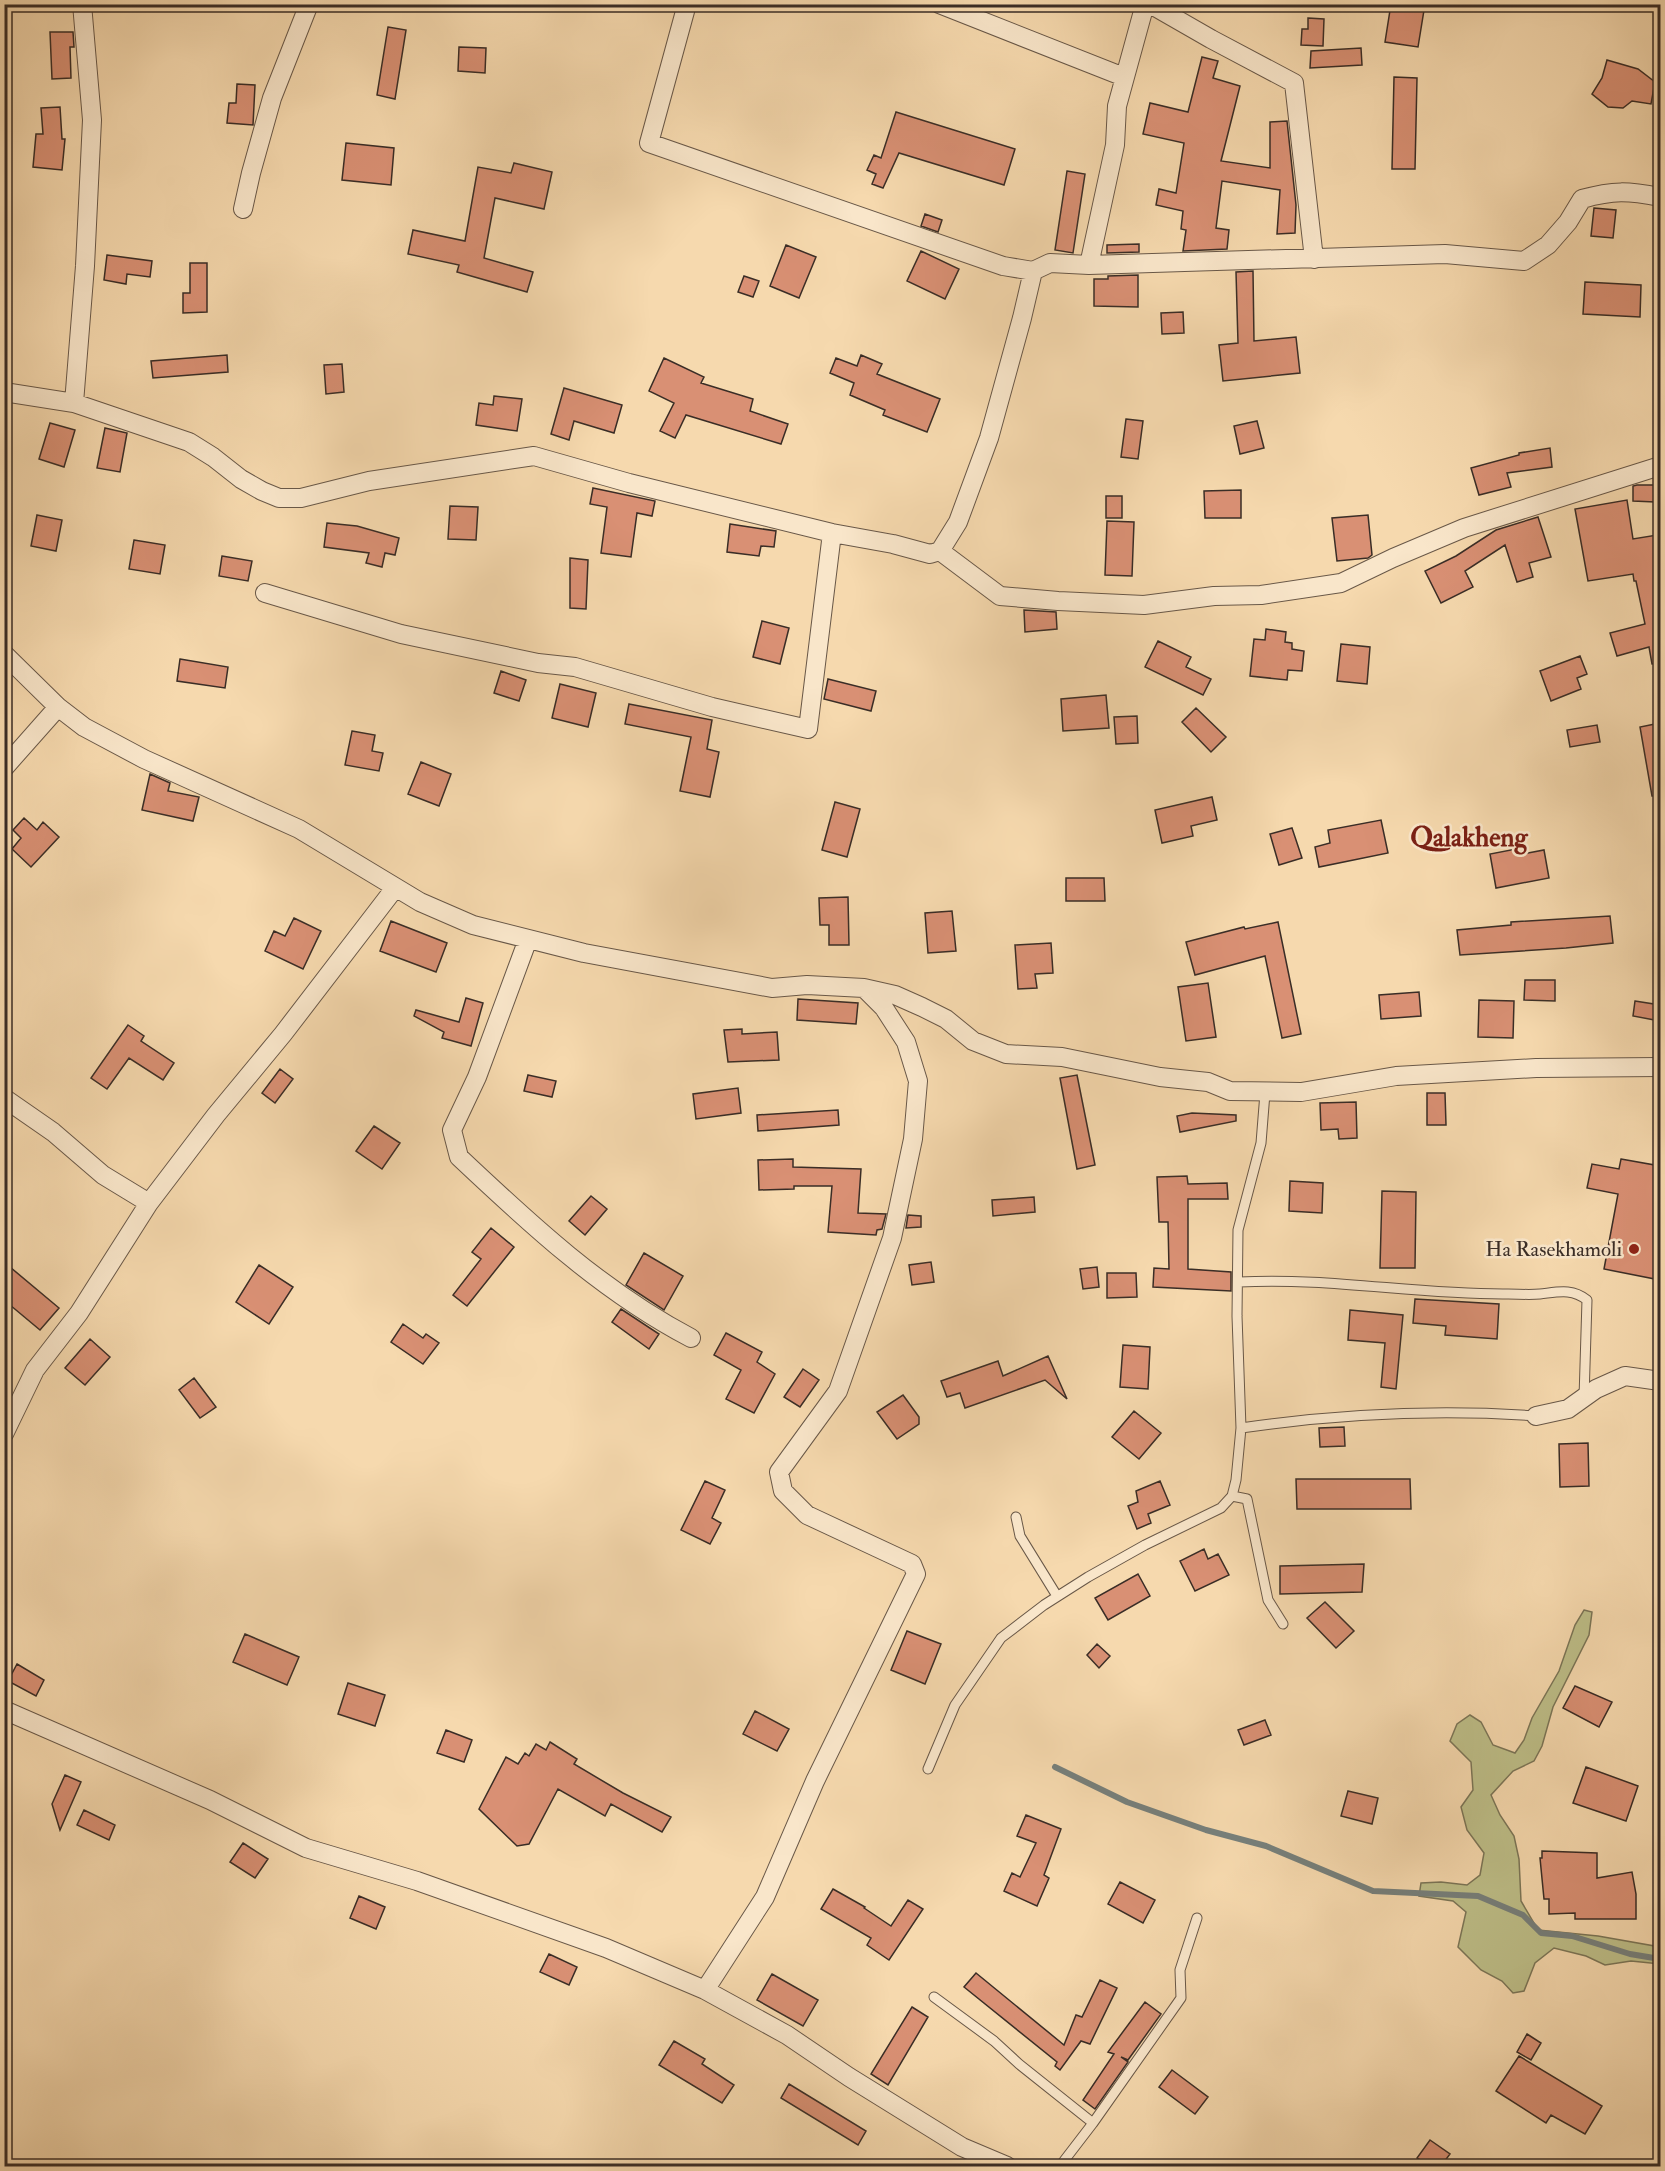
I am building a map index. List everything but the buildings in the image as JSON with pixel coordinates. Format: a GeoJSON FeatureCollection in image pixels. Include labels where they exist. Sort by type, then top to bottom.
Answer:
{"type":"FeatureCollection","features":[{"type":"Feature","properties":{"kind":"street"},"geometry":{"type":"LineString","coordinates":[[74,404],[85,266],[92,120],[82,4]]}},
{"type":"Feature","properties":{"kind":"street"},"geometry":{"type":"LineString","coordinates":[[243,209],[272,98],[309,4]]}},
{"type":"Feature","properties":{"kind":"street"},"geometry":{"type":"LineString","coordinates":[[687,4],[649,143],[1003,266],[1033,271],[1050,262],[1089,265],[1445,254],[1524,261],[1548,245],[1568,222],[1582,199],[1626,191],[1660,196]]}},
{"type":"Feature","properties":{"kind":"street"},"geometry":{"type":"LineString","coordinates":[[939,4],[1125,77]]}},
{"type":"Feature","properties":{"kind":"street"},"geometry":{"type":"LineString","coordinates":[[1089,265],[1115,145],[1117,106],[1148,4],[1294,83],[1314,259]]}},
{"type":"Feature","properties":{"kind":"street"},"geometry":{"type":"LineString","coordinates":[[4,392],[74,404],[189,442],[262,492],[279,498],[301,498],[369,481],[534,456],[629,483],[832,533],[893,544],[930,554],[940,551],[958,522],[988,438],[1033,271]]}},
{"type":"Feature","properties":{"kind":"street"},"geometry":{"type":"LineString","coordinates":[[940,551],[1000,596],[1144,605],[1214,596],[1261,595],[1341,583],[1464,528],[1660,466]]}},
{"type":"Feature","properties":{"kind":"street"},"geometry":{"type":"LineString","coordinates":[[265,593],[400,634],[538,663],[575,667],[712,707],[808,729],[832,533]]}},
{"type":"Feature","properties":{"kind":"street"},"geometry":{"type":"LineString","coordinates":[[4,654],[58,707],[84,727],[144,759],[299,829],[420,902],[472,925],[584,953],[772,988],[807,985],[864,988],[895,995],[922,1007],[946,1019],[973,1041],[1006,1054],[1062,1057],[1160,1077],[1208,1082],[1230,1091],[1301,1092],[1396,1076],[1536,1068],[1660,1067]]}},
{"type":"Feature","properties":{"kind":"street"},"geometry":{"type":"LineString","coordinates":[[4,768],[58,707]]}},
{"type":"Feature","properties":{"kind":"street"},"geometry":{"type":"LineString","coordinates":[[4,1434],[35,1370],[79,1313],[149,1203],[395,888]]}},
{"type":"Feature","properties":{"kind":"street"},"geometry":{"type":"LineString","coordinates":[[528,939],[477,1077],[452,1130],[459,1157],[493,1190],[589,1273],[666,1325],[691,1338]]}},
{"type":"Feature","properties":{"kind":"street"},"geometry":{"type":"LineString","coordinates":[[705,1990],[765,1897],[815,1781],[916,1574],[912,1564],[807,1515],[783,1491],[779,1472],[838,1391],[892,1238],[913,1139],[918,1081],[906,1042],[884,1008],[864,988]]}},
{"type":"Feature","properties":{"kind":"street"},"geometry":{"type":"LineString","coordinates":[[4,1098],[53,1132],[103,1175],[149,1203]]}},
{"type":"Feature","properties":{"kind":"street"},"geometry":{"type":"LineString","coordinates":[[1536,1416],[1568,1409],[1596,1389],[1624,1376],[1660,1381]]}},
{"type":"Feature","properties":{"kind":"street"},"geometry":{"type":"LineString","coordinates":[[4,1710],[210,1800],[306,1848],[406,1877],[595,1944],[705,1990],[787,2035],[849,2077],[962,2147],[1007,2166]]}},
{"type":"Feature","properties":{"kind":"lane"},"geometry":{"type":"LineString","coordinates":[[928,1769],[955,1705],[1001,1638],[1057,1596],[1145,1545],[1221,1508],[1233,1496],[1241,1428],[1237,1316],[1238,1230],[1261,1143],[1265,1093]]}},
{"type":"Feature","properties":{"kind":"lane"},"geometry":{"type":"LineString","coordinates":[[1239,1282],[1270,1281],[1413,1291],[1497,1294],[1538,1294],[1562,1290],[1578,1293],[1587,1300],[1584,1398]]}},
{"type":"Feature","properties":{"kind":"lane"},"geometry":{"type":"LineString","coordinates":[[1241,1428],[1325,1418],[1395,1414],[1479,1412],[1536,1416]]}},
{"type":"Feature","properties":{"kind":"lane"},"geometry":{"type":"LineString","coordinates":[[1233,1496],[1247,1499],[1268,1600],[1283,1624]]}},
{"type":"Feature","properties":{"kind":"lane"},"geometry":{"type":"LineString","coordinates":[[1016,1517],[1020,1536],[1057,1596]]}},
{"type":"Feature","properties":{"kind":"lane"},"geometry":{"type":"LineString","coordinates":[[1060,2166],[1093,2123],[1180,1998],[1180,1970],[1197,1918]]}},
{"type":"Feature","properties":{"kind":"lane"},"geometry":{"type":"LineString","coordinates":[[934,1996],[994,2041],[1018,2064],[1093,2123]]}},
{"type":"Feature","properties":{"kind":"green space"},"geometry":{"type":"Polygon","coordinates":[[[1584,1610],[1592,1612],[1589,1635],[1553,1707],[1542,1746],[1534,1761],[1513,1771],[1491,1795],[1500,1815],[1514,1836],[1519,1859],[1521,1901],[1538,1930],[1598,1936],[1660,1947],[1660,1964],[1631,1961],[1605,1965],[1586,1956],[1554,1948],[1535,1963],[1524,1991],[1513,1993],[1502,1981],[1481,1970],[1458,1947],[1466,1912],[1453,1901],[1419,1896],[1421,1883],[1441,1882],[1467,1885],[1480,1875],[1484,1853],[1467,1830],[1461,1807],[1473,1790],[1471,1762],[1450,1741],[1457,1724],[1470,1715],[1481,1722],[1493,1745],[1515,1753],[1559,1671],[1575,1625],[1584,1610]]]}},
{"type":"Feature","properties":{"kind":"waterway"},"geometry":{"type":"LineString","coordinates":[[1055,1767],[1127,1802],[1206,1830],[1266,1846],[1373,1891],[1478,1896],[1523,1915],[1541,1933],[1572,1936],[1630,1954],[1660,1959]]}},
{"type":"Feature","properties":{"kind":"place","name":"Ha Rasekhamoli"},"geometry":{"type":"Point","coordinates":[1634,1249]}},
{"type":"Feature","properties":{"kind":"district","name":"Qalakheng"},"geometry":{"type":"Point","coordinates":[1469,837]}}]}
